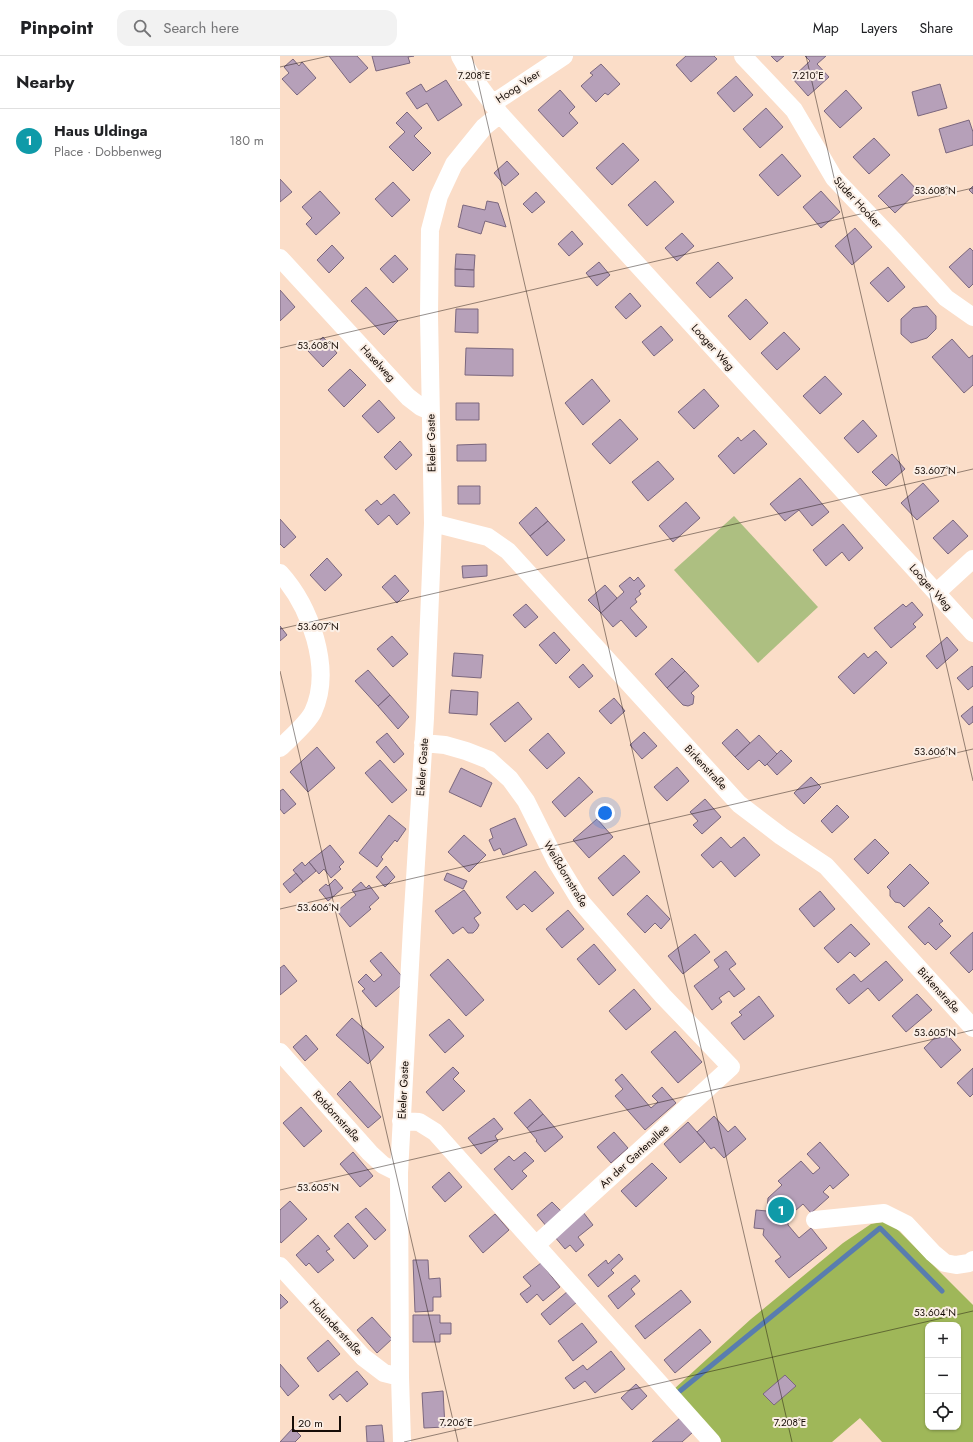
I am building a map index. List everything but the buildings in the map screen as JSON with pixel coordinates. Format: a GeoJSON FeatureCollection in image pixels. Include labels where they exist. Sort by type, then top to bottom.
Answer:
{"type":"FeatureCollection","features":[{"type":"Feature","properties":{"kind":"street","name":"Looger Weg"},"geometry":{"type":"LineString","coordinates":[[460,56],[496,109],[973,633]]}},
{"type":"Feature","properties":{"kind":"street","name":"Hoog Veer"},"geometry":{"type":"LineString","coordinates":[[496,109],[564,56]]}},
{"type":"Feature","properties":{"kind":"street","name":"Süder Hooker"},"geometry":{"type":"LineString","coordinates":[[743,56],[794,110],[834,178],[946,298],[973,317]]}},
{"type":"Feature","properties":{"kind":"street","name":"Ekeler Gaste"},"geometry":{"type":"LineString","coordinates":[[402,1442],[400,1377],[399,1173],[423,743],[433,523],[428,255],[430,230],[439,196],[454,164],[484,127],[496,109]]}},
{"type":"Feature","properties":{"kind":"street","name":"Haselweg"},"geometry":{"type":"LineString","coordinates":[[280,258],[408,397],[421,407],[430,411]]}},
{"type":"Feature","properties":{"kind":"street","name":"Birkenstraße"},"geometry":{"type":"LineString","coordinates":[[433,523],[488,537],[508,551],[739,804],[781,836],[826,866],[973,1028]]}},
{"type":"Feature","properties":{"kind":"street"},"geometry":{"type":"LineString","coordinates":[[937,592],[973,559]]}},
{"type":"Feature","properties":{"kind":"street"},"geometry":{"type":"LineString","coordinates":[[280,573],[297,594],[316,642],[321,663],[319,698],[312,714],[280,748]]}},
{"type":"Feature","properties":{"kind":"street","name":"Weißdornstraße"},"geometry":{"type":"LineString","coordinates":[[423,743],[445,745],[489,760],[510,779],[526,801],[556,861],[581,902],[663,996],[731,1067]]}},
{"type":"Feature","properties":{"kind":"street","name":"Rotdornstraße"},"geometry":{"type":"LineString","coordinates":[[280,1052],[370,1153],[383,1165],[399,1173]]}},
{"type":"Feature","properties":{"kind":"street","name":"An der Gartenallee"},"geometry":{"type":"LineString","coordinates":[[536,1245],[731,1067]]}},
{"type":"Feature","properties":{"kind":"street"},"geometry":{"type":"LineString","coordinates":[[401,1120],[419,1122],[435,1132],[712,1442]]}},
{"type":"Feature","properties":{"kind":"street"},"geometry":{"type":"LineString","coordinates":[[815,1220],[884,1213],[906,1224],[945,1263],[956,1265],[970,1263],[973,1260]]}},
{"type":"Feature","properties":{"kind":"street","name":"Holunderstraße"},"geometry":{"type":"LineString","coordinates":[[280,1266],[363,1357],[384,1373],[400,1377]]}},
{"type":"Feature","properties":{"kind":"green space"},"geometry":{"type":"Polygon","coordinates":[[[734,516],[818,607],[758,663],[674,570],[734,516]]]}},
{"type":"Feature","properties":{"kind":"green space"},"geometry":{"type":"Polygon","coordinates":[[[889,1221],[973,1305],[973,1442],[882,1442],[860,1418],[832,1442],[716,1442],[673,1390],[751,1319],[843,1243],[871,1224],[889,1221]]]}},
{"type":"Feature","properties":{"kind":"waterway"},"geometry":{"type":"LineString","coordinates":[[680,1391],[880,1228],[942,1291]]}},
{"type":"Feature","properties":{"kind":"place","name":"Haus Uldinga"},"geometry":{"type":"Point","coordinates":[781,1210]}}]}
